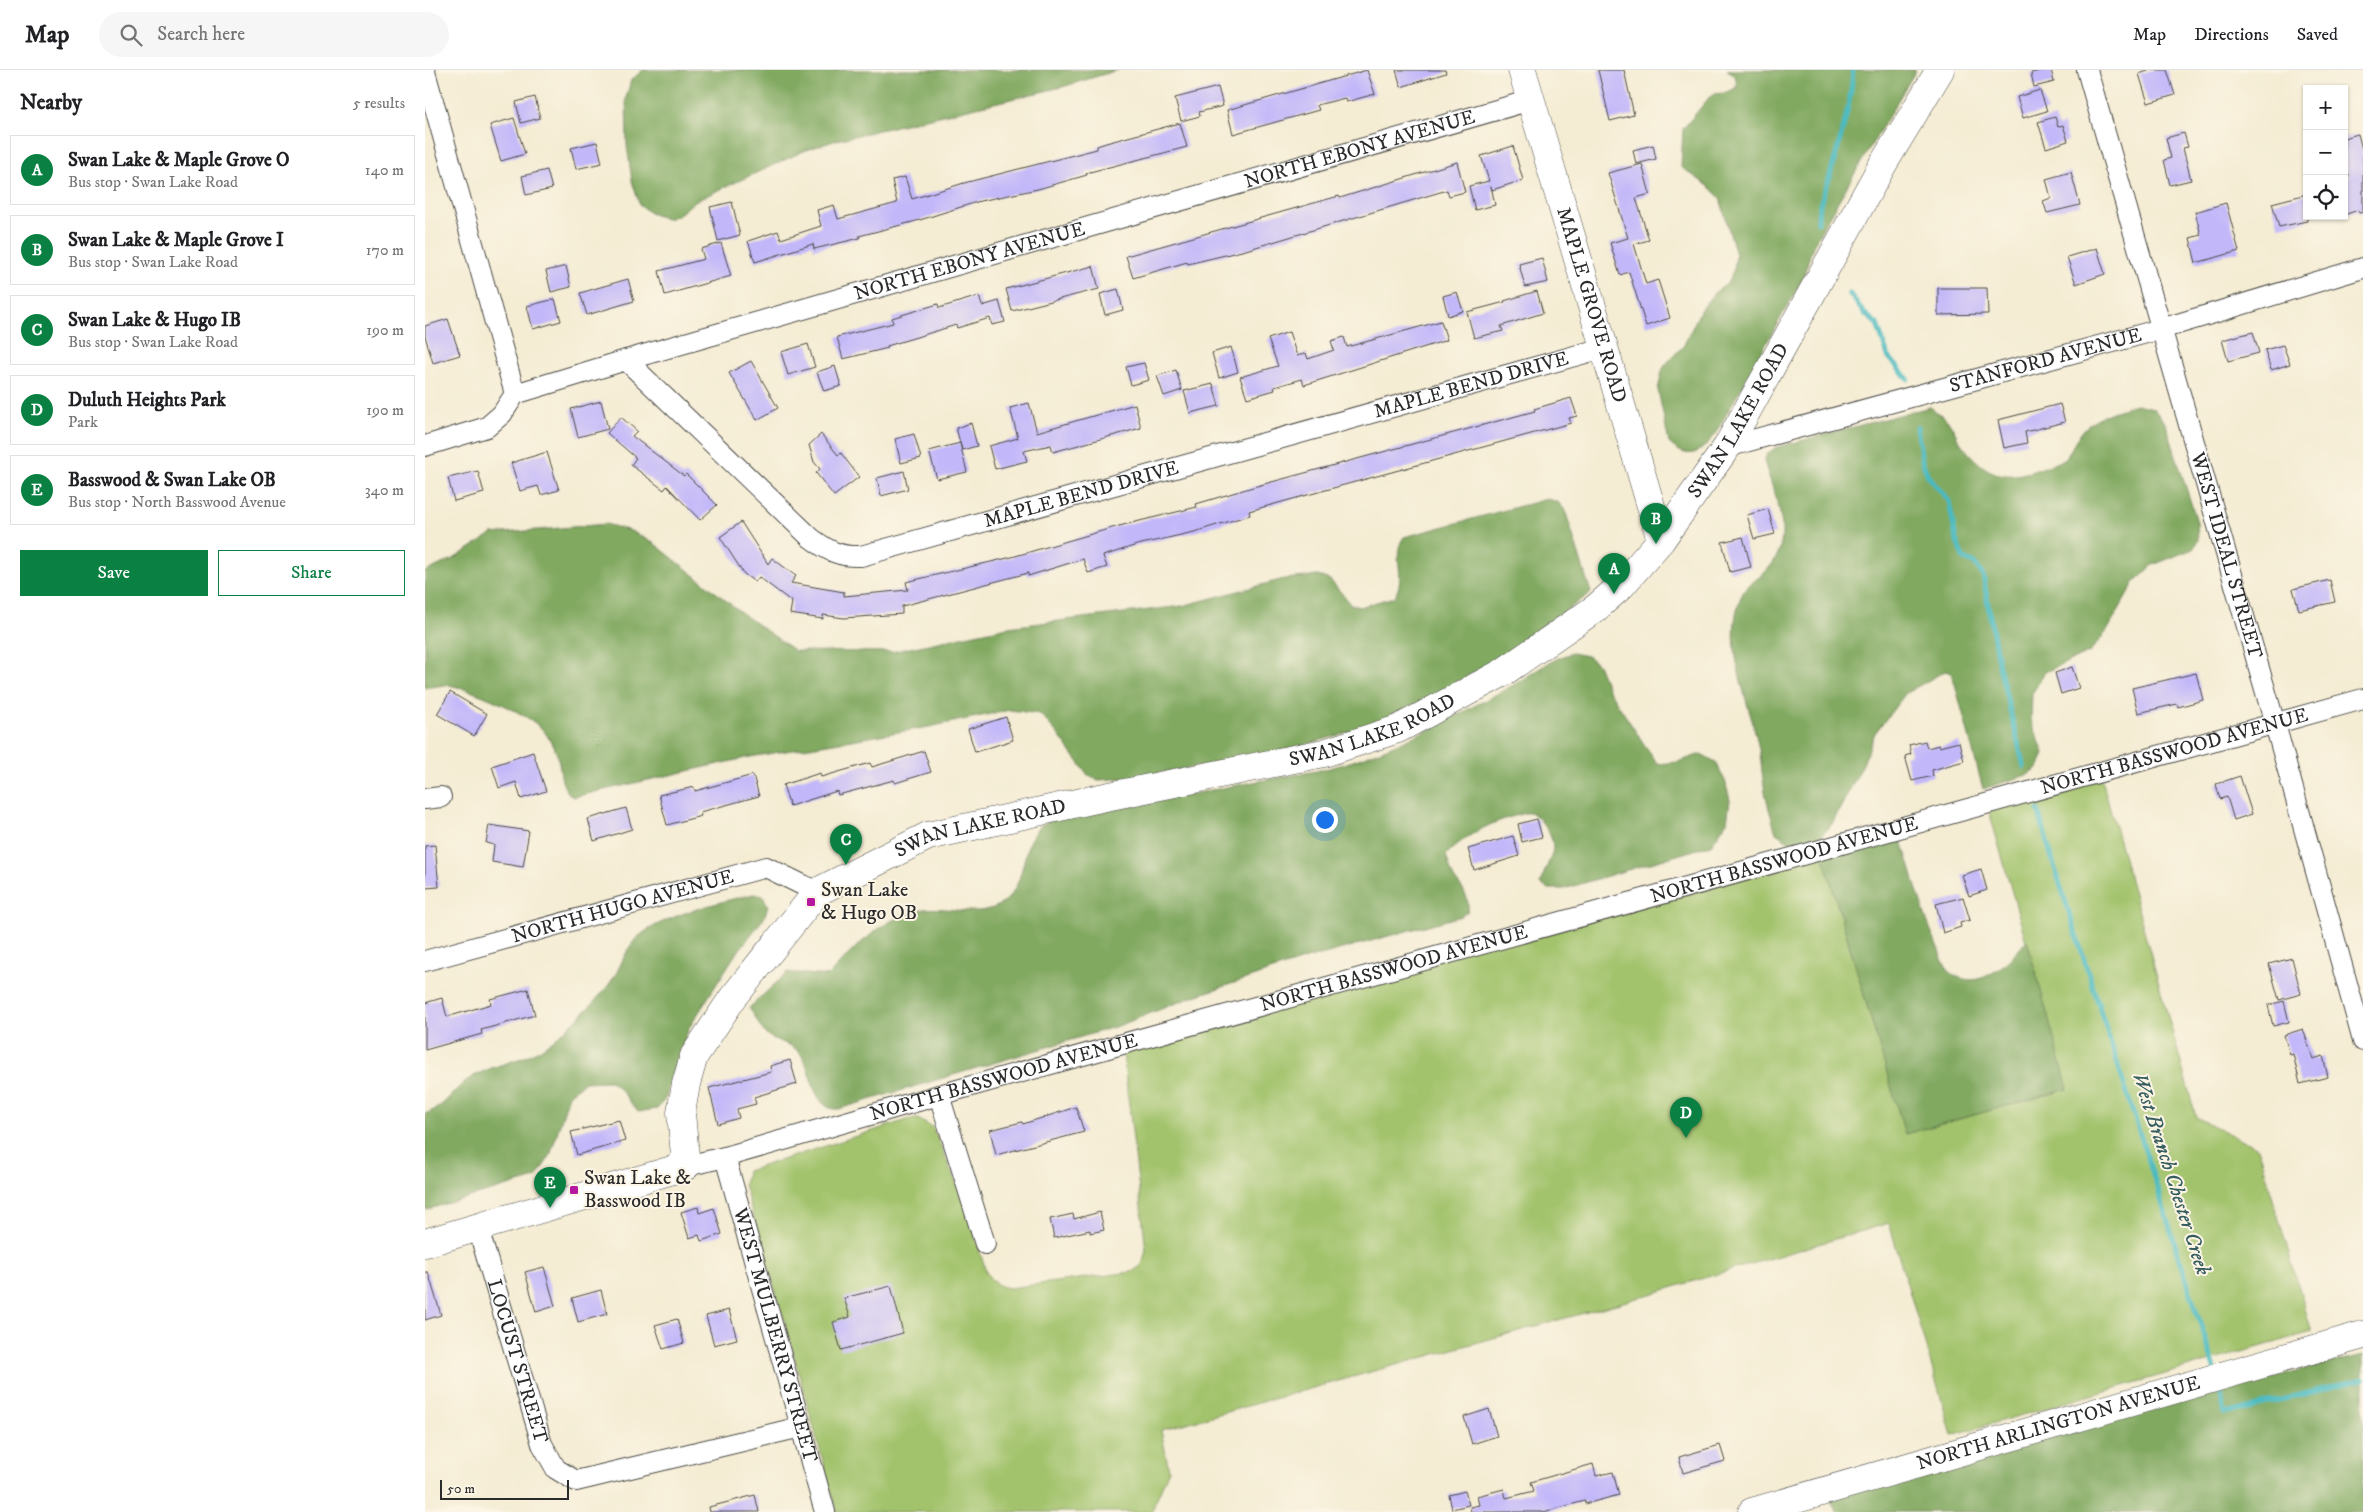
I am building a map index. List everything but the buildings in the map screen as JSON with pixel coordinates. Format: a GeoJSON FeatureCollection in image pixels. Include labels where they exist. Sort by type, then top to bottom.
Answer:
{"type":"FeatureCollection","features":[{"type":"Feature","properties":{"kind":"street","name":"MAPLE GROVE ROAD"},"geometry":{"type":"LineString","coordinates":[[1522,70],[1661,540]]}},
{"type":"Feature","properties":{"kind":"street","name":"SWAN LAKE ROAD"},"geometry":{"type":"LineString","coordinates":[[686,1166],[681,1113],[686,1084],[694,1056],[731,1000],[817,892],[928,836],[1105,797],[1324,753],[1398,729],[1502,673],[1596,608],[1621,586],[1661,540],[1727,447],[1883,164],[1940,70]]}},
{"type":"Feature","properties":{"kind":"street","name":"WEST IDEAL STREET"},"geometry":{"type":"LineString","coordinates":[[2087,70],[2275,724],[2363,1041]]}},
{"type":"Feature","properties":{"kind":"street"},"geometry":{"type":"LineString","coordinates":[[425,72],[515,394],[501,414],[487,427],[425,446]]}},
{"type":"Feature","properties":{"kind":"street","name":"NORTH EBONY AVENUE"},"geometry":{"type":"LineString","coordinates":[[515,394],[626,360],[1531,100]]}},
{"type":"Feature","properties":{"kind":"street","name":"STANFORD AVENUE"},"geometry":{"type":"LineString","coordinates":[[1727,447],[2161,329],[2363,268]]}},
{"type":"Feature","properties":{"kind":"street","name":"MAPLE BEND DRIVE"},"geometry":{"type":"LineString","coordinates":[[626,360],[811,538],[835,554],[848,557],[861,556],[1603,348]]}},
{"type":"Feature","properties":{"kind":"street","name":"NORTH BASSWOOD AVENUE"},"geometry":{"type":"LineString","coordinates":[[425,1243],[686,1166],[725,1157],[939,1095],[2363,699]]}},
{"type":"Feature","properties":{"kind":"street","name":"NORTH HUGO AVENUE"},"geometry":{"type":"LineString","coordinates":[[425,961],[766,867],[817,892]]}},
{"type":"Feature","properties":{"kind":"street"},"geometry":{"type":"LineString","coordinates":[[939,1095],[985,1244]]}},
{"type":"Feature","properties":{"kind":"street","name":"WEST MULBERRY STREET"},"geometry":{"type":"LineString","coordinates":[[725,1157],[825,1512]]}},
{"type":"Feature","properties":{"kind":"street","name":"LOCUST STREET"},"geometry":{"type":"LineString","coordinates":[[478,1228],[542,1444],[556,1469],[576,1481],[801,1427]]}},
{"type":"Feature","properties":{"kind":"street","name":"NORTH ARLINGTON AVENUE"},"geometry":{"type":"LineString","coordinates":[[1752,1512],[2363,1335]]}},
{"type":"Feature","properties":{"kind":"green space"},"geometry":{"type":"Polygon","coordinates":[[[643,70],[1118,70],[1062,87],[837,140],[806,150],[695,201],[678,215],[667,219],[653,214],[640,206],[632,181],[627,146],[626,98],[631,80],[643,70]]]}},
{"type":"Feature","properties":{"kind":"green space"},"geometry":{"type":"Polygon","coordinates":[[[1727,70],[1916,70],[1827,220],[1813,246],[1802,280],[1714,436],[1699,451],[1688,453],[1676,449],[1669,443],[1658,390],[1662,371],[1665,365],[1684,345],[1701,309],[1714,293],[1727,284],[1734,269],[1736,255],[1720,198],[1707,185],[1681,167],[1683,129],[1712,94],[1724,93],[1736,88],[1735,77],[1727,70]]]}},
{"type":"Feature","properties":{"kind":"green space"},"geometry":{"type":"Polygon","coordinates":[[[2136,404],[2153,408],[2166,424],[2197,522],[2198,541],[2193,549],[2153,565],[2134,583],[2107,631],[2090,652],[2045,672],[2032,694],[2031,720],[2044,753],[2038,769],[2030,774],[1983,789],[1955,684],[1951,673],[1945,671],[1906,693],[1875,733],[1863,764],[1832,824],[1817,841],[1798,847],[1776,833],[1765,793],[1758,744],[1739,674],[1734,638],[1735,620],[1741,596],[1768,569],[1777,557],[1781,544],[1781,517],[1764,461],[1768,453],[1777,447],[1930,407],[1949,422],[1960,442],[1985,467],[1996,473],[2008,475],[2021,474],[2066,459],[2080,435],[2093,421],[2136,404]]]}},
{"type":"Feature","properties":{"kind":"green space"},"geometry":{"type":"Polygon","coordinates":[[[1547,499],[1558,502],[1565,510],[1591,593],[1488,664],[1423,701],[1395,714],[1336,736],[1276,752],[1184,769],[1098,780],[1088,775],[1057,733],[1040,714],[1010,710],[929,727],[750,757],[573,797],[562,782],[558,758],[553,746],[544,731],[535,723],[498,702],[458,687],[448,685],[425,688],[425,572],[455,558],[492,534],[606,524],[631,531],[655,544],[747,617],[795,651],[891,652],[1008,627],[1182,606],[1284,579],[1318,576],[1330,580],[1351,604],[1359,607],[1394,597],[1398,589],[1400,574],[1398,559],[1400,544],[1404,537],[1547,499]]]}},
{"type":"Feature","properties":{"kind":"green space"},"geometry":{"type":"Polygon","coordinates":[[[1572,653],[1587,656],[1598,664],[1608,689],[1657,764],[1678,762],[1701,754],[1716,762],[1725,781],[1730,800],[1727,822],[1711,845],[1564,889],[1549,889],[1540,884],[1553,851],[1549,832],[1531,812],[1508,818],[1474,833],[1446,855],[1453,876],[1467,898],[1468,911],[1461,916],[1306,959],[1192,997],[1118,1026],[839,1109],[830,1108],[819,1098],[806,1064],[798,1051],[768,1036],[749,1008],[788,972],[828,976],[860,944],[898,917],[911,912],[933,908],[968,911],[985,910],[1005,901],[1014,891],[1031,839],[1037,829],[1047,822],[1063,817],[1123,808],[1341,765],[1373,754],[1432,728],[1508,688],[1555,660],[1572,653]]]}},
{"type":"Feature","properties":{"kind":"green space"},"geometry":{"type":"Polygon","coordinates":[[[2100,772],[2196,1117],[2258,1148],[2312,1332],[1952,1435],[1889,1223],[1620,1303],[1161,1430],[1169,1470],[1151,1512],[837,1512],[785,1323],[744,1185],[747,1171],[910,1119],[918,1119],[933,1128],[966,1206],[986,1272],[995,1283],[1009,1288],[1132,1272],[1142,1265],[1146,1250],[1122,1045],[1821,849],[1905,1134],[2068,1089],[1987,804],[2100,772]]]}},
{"type":"Feature","properties":{"kind":"green space"},"geometry":{"type":"Polygon","coordinates":[[[1898,829],[1927,920],[1943,961],[1949,971],[1960,978],[1971,980],[1982,978],[2002,966],[2027,940],[2068,1089],[1905,1134],[1821,849],[1898,829]]]}},
{"type":"Feature","properties":{"kind":"green space"},"geometry":{"type":"Polygon","coordinates":[[[754,894],[763,896],[768,906],[764,918],[733,958],[689,1028],[672,1072],[666,1098],[657,1109],[638,1112],[621,1090],[610,1081],[584,1082],[569,1095],[550,1156],[536,1178],[425,1210],[425,1114],[440,1106],[472,1077],[539,1050],[557,1037],[603,991],[613,978],[631,945],[645,932],[658,924],[691,911],[754,894]]]}},
{"type":"Feature","properties":{"kind":"green space"},"geometry":{"type":"Polygon","coordinates":[[[2363,1355],[2363,1512],[1837,1512],[1826,1491],[2363,1355]]]}},
{"type":"Feature","properties":{"kind":"waterway","name":"West Branch Chester Creek"},"geometry":{"type":"LineString","coordinates":[[1818,223],[1820,206],[1847,111],[1853,70]]}},
{"type":"Feature","properties":{"kind":"waterway","name":"West Branch Chester Creek"},"geometry":{"type":"LineString","coordinates":[[1849,293],[1865,314],[1877,324],[1888,356],[1908,379]]}},
{"type":"Feature","properties":{"kind":"waterway","name":"West Branch Chester Creek"},"geometry":{"type":"LineString","coordinates":[[1917,427],[1922,461],[1928,476],[1949,501],[1956,539],[1963,558],[1975,564],[1983,575],[1998,662],[2024,767]]}},
{"type":"Feature","properties":{"kind":"waterway","name":"West Branch Chester Creek"},"geometry":{"type":"LineString","coordinates":[[2038,810],[2215,1369]]}},
{"type":"Feature","properties":{"kind":"waterway","name":"West Branch Chester Creek"},"geometry":{"type":"LineString","coordinates":[[2219,1385],[2225,1414],[2363,1379]]}},
{"type":"Feature","properties":{"kind":"place","name":"Swan Lake & Maple Grove I"},"geometry":{"type":"Point","coordinates":[1656,544]}},
{"type":"Feature","properties":{"kind":"place","name":"Swan Lake & Maple Grove O"},"geometry":{"type":"Point","coordinates":[1614,594]}},
{"type":"Feature","properties":{"kind":"place","name":"Swan Lake & Hugo IB"},"geometry":{"type":"Point","coordinates":[846,865]}},
{"type":"Feature","properties":{"kind":"place","name":"Swan Lake & Hugo OB"},"geometry":{"type":"Point","coordinates":[811,902]}},
{"type":"Feature","properties":{"kind":"place","name":"Duluth Heights Park"},"geometry":{"type":"Point","coordinates":[1686,1138]}},
{"type":"Feature","properties":{"kind":"place","name":"Swan Lake & Basswood IB"},"geometry":{"type":"Point","coordinates":[574,1190]}},
{"type":"Feature","properties":{"kind":"place","name":"Basswood & Swan Lake OB"},"geometry":{"type":"Point","coordinates":[550,1208]}}]}
